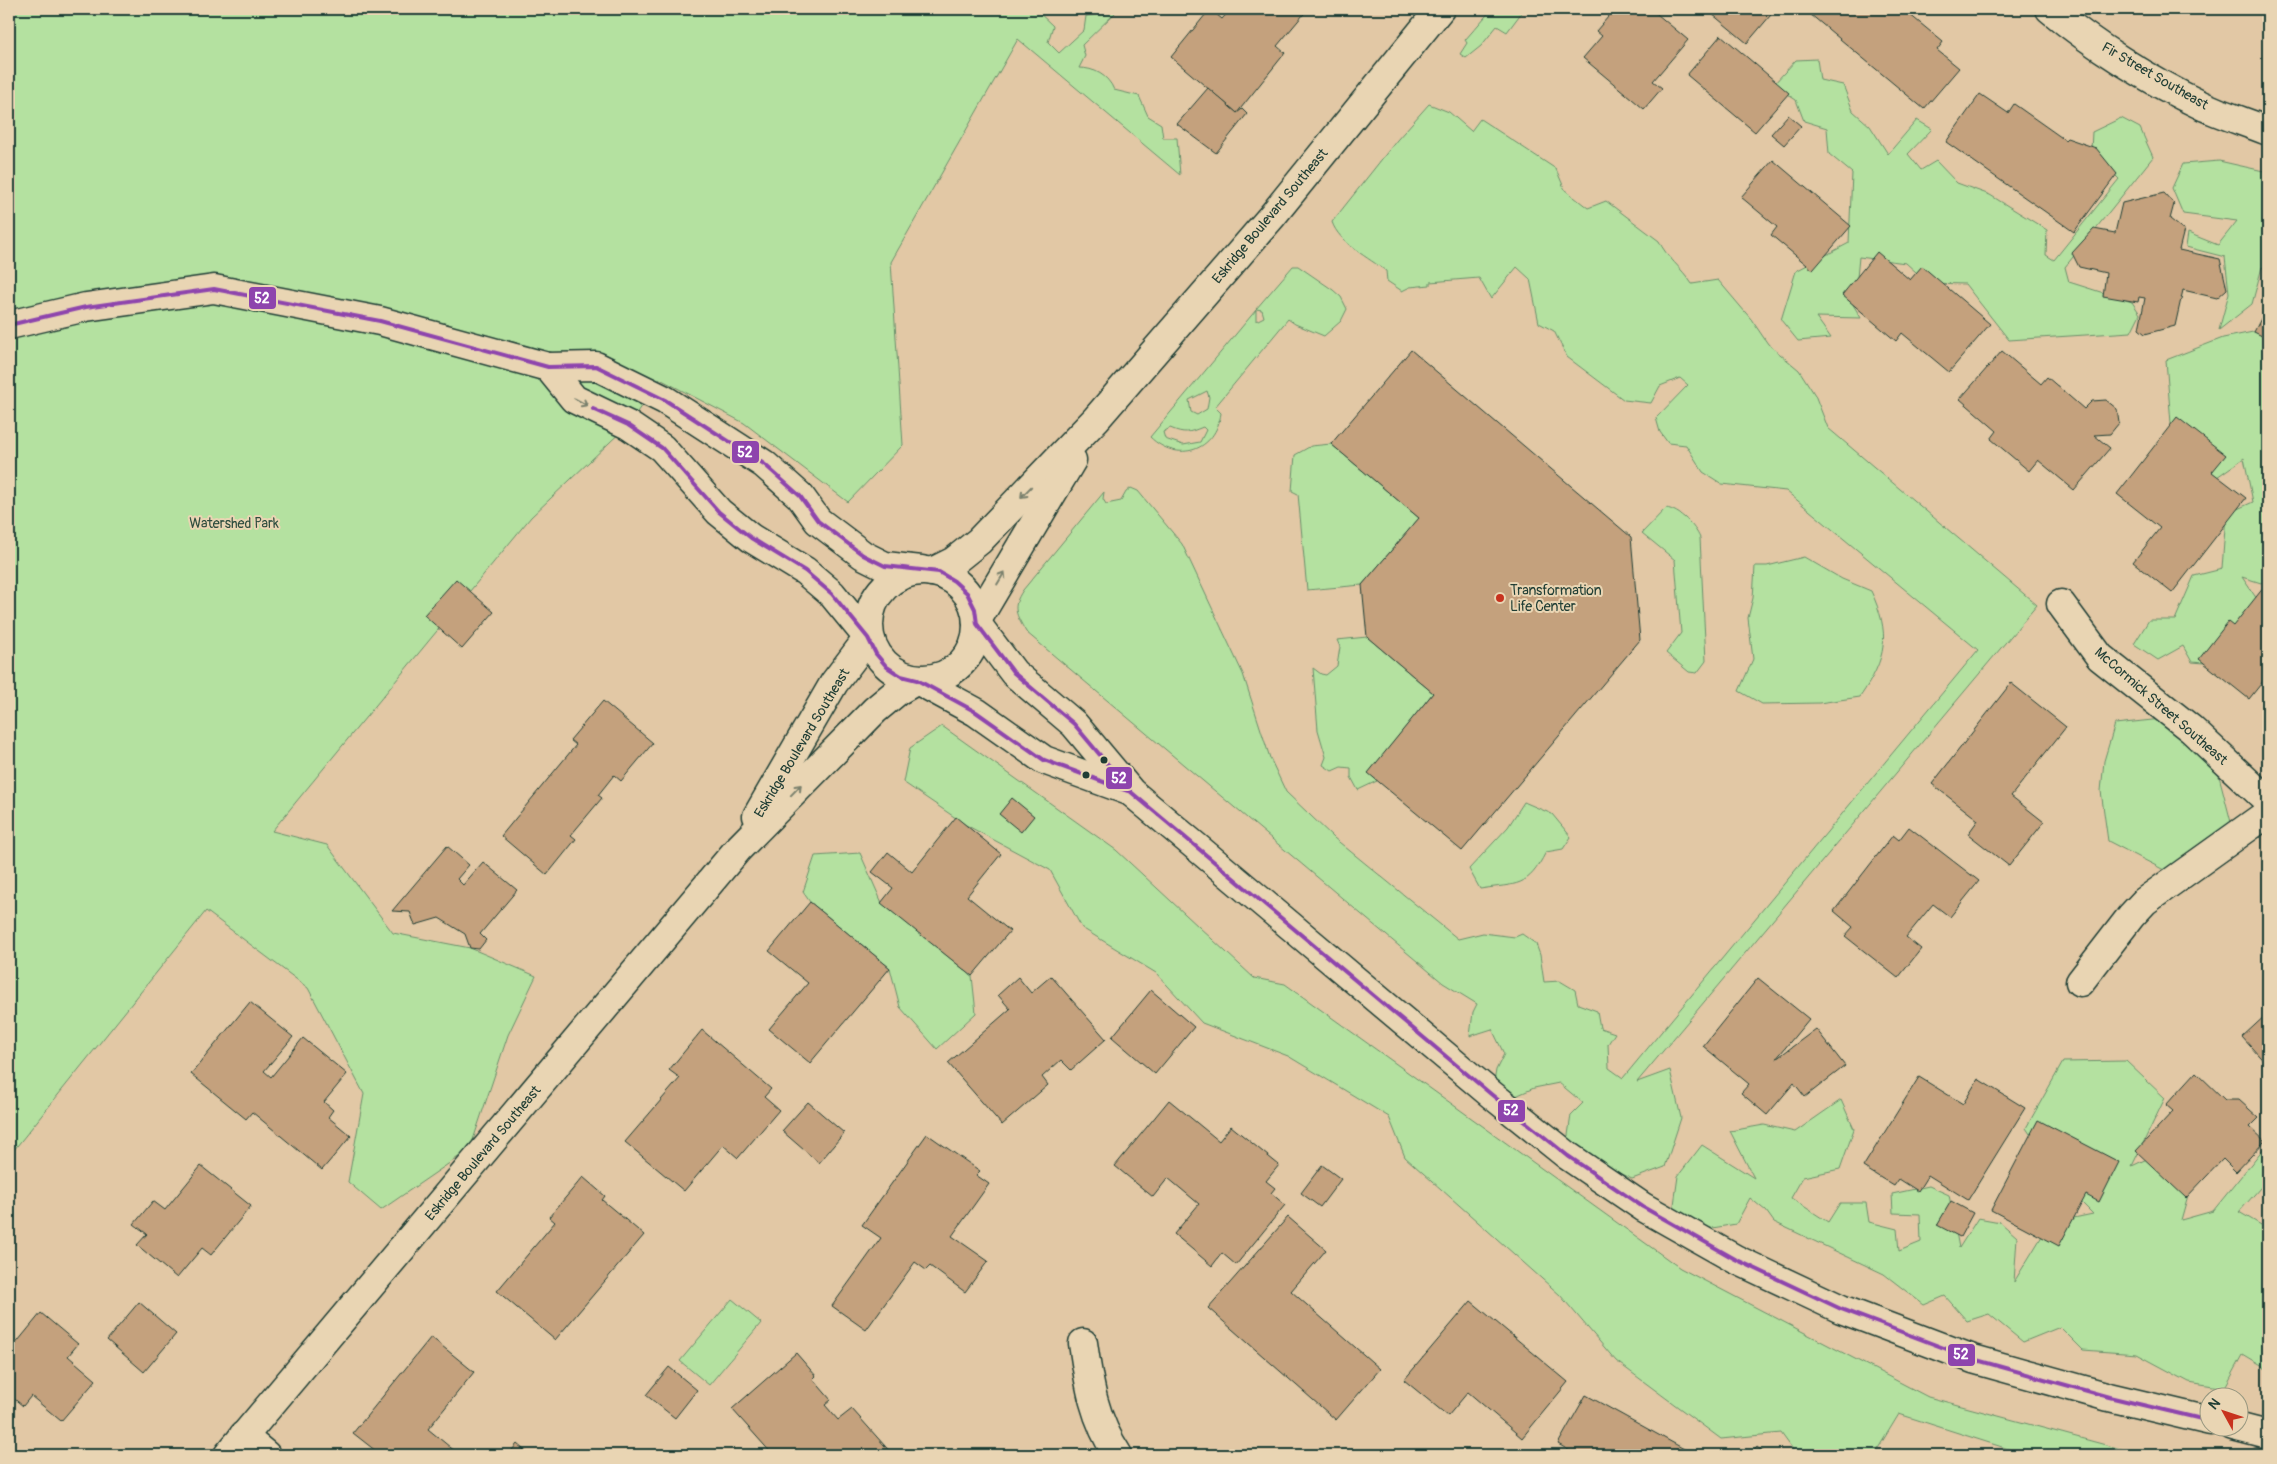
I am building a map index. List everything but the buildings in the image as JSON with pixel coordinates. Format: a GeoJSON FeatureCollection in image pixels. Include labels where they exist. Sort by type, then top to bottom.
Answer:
{"type":"FeatureCollection","features":[{"type":"Feature","properties":{"kind":"main road","name":"Eskridge Boulevard Southeast"},"geometry":{"type":"LineString","coordinates":[[926,571],[954,561],[979,541],[1096,420],[1273,215],[1440,9]]}},
{"type":"Feature","properties":{"kind":"main road","name":"Fir Street Southeast"},"geometry":{"type":"LineString","coordinates":[[2050,9],[2068,25],[2200,105],[2268,131]]}},
{"type":"Feature","properties":{"kind":"main road"},"geometry":{"type":"LineString","coordinates":[[9,325],[86,307],[214,289],[380,321],[548,367],[596,366],[664,400],[764,464],[800,496],[818,520],[863,555],[885,566],[939,572],[954,581],[967,593],[975,609],[977,622],[974,644],[965,660],[952,672],[935,679],[917,680]]}},
{"type":"Feature","properties":{"kind":"main road"},"geometry":{"type":"LineString","coordinates":[[548,367],[574,399],[628,425],[662,448],[719,512],[751,538],[805,571],[832,594],[868,638],[876,654],[887,667],[901,676],[917,680],[976,712],[1044,760],[1130,792]]}},
{"type":"Feature","properties":{"kind":"main road","name":"Eskridge Boulevard Southeast"},"geometry":{"type":"LineString","coordinates":[[977,622],[1096,420]]}},
{"type":"Feature","properties":{"kind":"main road"},"geometry":{"type":"LineString","coordinates":[[868,638],[871,607],[879,592],[890,581],[905,573],[926,571]]}},
{"type":"Feature","properties":{"kind":"main road","name":"McCormick Street Southeast"},"geometry":{"type":"LineString","coordinates":[[2061,604],[2100,657],[2191,729],[2268,801]]}},
{"type":"Feature","properties":{"kind":"main road"},"geometry":{"type":"LineString","coordinates":[[977,622],[1014,673],[1074,724],[1130,792],[1492,1095],[1568,1156],[1643,1207],[1735,1258],[1841,1309],[1973,1359],[2109,1397],[2200,1419]]}},
{"type":"Feature","properties":{"kind":"main road","name":"Eskridge Boulevard Southeast"},"geometry":{"type":"LineString","coordinates":[[738,850],[834,684],[868,638]]}},
{"type":"Feature","properties":{"kind":"main road","name":"Eskridge Boulevard Southeast"},"geometry":{"type":"LineString","coordinates":[[236,1446],[738,850],[874,710],[898,691],[917,680]]}},
{"type":"Feature","properties":{"kind":"main road"},"geometry":{"type":"LineString","coordinates":[[2080,982],[2131,916],[2145,901],[2268,813]]}},
{"type":"Feature","properties":{"kind":"main road"},"geometry":{"type":"LineString","coordinates":[[1083,1344],[1090,1394],[1105,1436],[1118,1455]]}},
{"type":"Feature","properties":{"kind":"main road"},"geometry":{"type":"LineString","coordinates":[[2250,1430],[2268,1435]]}},
{"type":"Feature","properties":{"kind":"main road"},"geometry":{"type":"LineString","coordinates":[[236,1446],[266,1455]]}},
{"type":"Feature","properties":{"kind":"green space","name":"Watershed Park"},"geometry":{"type":"Polygon","coordinates":[[[9,9],[1035,9],[1053,26],[1048,42],[1059,53],[1084,30],[1086,16],[1103,13],[1103,9],[1115,9],[1115,13],[1082,45],[1085,56],[1079,68],[1090,69],[1100,73],[1108,80],[1114,90],[1139,96],[1148,116],[1161,124],[1163,138],[1177,138],[1180,175],[1018,39],[891,262],[903,445],[848,502],[744,423],[660,379],[628,425],[531,517],[272,831],[327,845],[393,933],[470,948],[536,976],[508,1035],[470,1149],[381,1210],[348,1182],[364,1094],[308,988],[206,911],[9,1156],[9,9]]]}},
{"type":"Feature","properties":{"kind":"green space"},"geometry":{"type":"Polygon","coordinates":[[[1492,9],[1520,9],[1522,12],[1507,32],[1497,26],[1481,46],[1466,58],[1460,54],[1467,43],[1465,40],[1492,9]]]}},
{"type":"Feature","properties":{"kind":"green space"},"geometry":{"type":"Polygon","coordinates":[[[1817,59],[1820,80],[1843,85],[1853,111],[1870,126],[1888,154],[1917,120],[1932,129],[1908,154],[1921,170],[1936,161],[1957,183],[1990,195],[2047,230],[2046,255],[2054,260],[2119,179],[2091,151],[2092,132],[2121,118],[2140,128],[2153,157],[2065,267],[2069,282],[2132,302],[2140,314],[2131,332],[2009,340],[1965,284],[1928,283],[1906,263],[1859,257],[1856,288],[1845,291],[1861,318],[1816,317],[1831,338],[1798,341],[1781,320],[1796,271],[1849,243],[1852,173],[1829,154],[1827,128],[1804,121],[1796,100],[1773,85],[1796,60],[1817,59]]]}},
{"type":"Feature","properties":{"kind":"green space"},"geometry":{"type":"Polygon","coordinates":[[[1429,104],[1449,112],[1471,131],[1480,119],[1556,169],[1565,190],[1588,208],[1606,201],[1659,241],[1692,284],[1718,280],[1751,319],[1768,344],[1799,370],[1815,395],[1828,428],[2037,605],[1637,1082],[1670,1070],[1681,1118],[1665,1167],[1632,1179],[1590,1160],[1567,1142],[1571,1115],[1583,1103],[1559,1083],[1534,1088],[1509,1099],[1492,1095],[1496,1070],[1504,1054],[1492,1029],[1470,1036],[1473,1012],[1477,1004],[1443,983],[1026,632],[1016,611],[1019,596],[1023,590],[1104,492],[1103,499],[1106,504],[1121,501],[1126,492],[1131,488],[1138,491],[1182,544],[1243,674],[1270,758],[1286,792],[1334,838],[1458,939],[1483,933],[1515,937],[1522,934],[1536,944],[1540,955],[1544,982],[1560,981],[1575,990],[1578,1004],[1597,1011],[1600,1028],[1615,1033],[1608,1044],[1609,1068],[1623,1078],[1978,650],[1786,491],[1722,484],[1703,472],[1686,445],[1668,443],[1660,432],[1656,418],[1688,385],[1680,378],[1660,386],[1651,403],[1624,400],[1567,357],[1554,331],[1539,323],[1530,279],[1517,267],[1491,299],[1479,278],[1430,282],[1430,285],[1410,287],[1402,291],[1387,281],[1386,271],[1355,250],[1341,237],[1332,222],[1397,140],[1429,104]]]}},
{"type":"Feature","properties":{"kind":"green space"},"geometry":{"type":"Polygon","coordinates":[[[2219,161],[2268,172],[2268,270],[2262,267],[2252,304],[2219,330],[2229,293],[2225,257],[2186,247],[2188,233],[2218,245],[2237,221],[2183,214],[2172,188],[2183,164],[2219,161]]]}},
{"type":"Feature","properties":{"kind":"green space"},"geometry":{"type":"Polygon","coordinates":[[[1293,266],[1298,266],[1341,297],[1347,309],[1341,321],[1324,336],[1295,324],[1288,319],[1215,407],[1221,413],[1218,426],[1212,437],[1204,444],[1194,449],[1172,450],[1150,437],[1256,310],[1256,321],[1264,317],[1262,310],[1256,309],[1293,266]],[[1207,391],[1189,400],[1191,412],[1197,415],[1207,409],[1209,397],[1207,391]],[[1203,427],[1186,432],[1170,428],[1163,432],[1165,439],[1183,445],[1200,442],[1206,430],[1203,427]]]}},
{"type":"Feature","properties":{"kind":"green space"},"geometry":{"type":"Polygon","coordinates":[[[2268,329],[2268,578],[2261,583],[2242,577],[2259,602],[2242,666],[2192,662],[2183,646],[2158,660],[2134,644],[2149,620],[2175,620],[2194,576],[2222,569],[2226,514],[2253,502],[2244,458],[2207,484],[2172,436],[2166,360],[2223,338],[2268,329]]]}},
{"type":"Feature","properties":{"kind":"green space"},"geometry":{"type":"Polygon","coordinates":[[[1331,444],[1419,518],[1362,585],[1307,590],[1298,494],[1292,491],[1295,455],[1311,446],[1331,444]]]}},
{"type":"Feature","properties":{"kind":"green space"},"geometry":{"type":"Polygon","coordinates":[[[1666,508],[1677,512],[1686,519],[1700,538],[1706,661],[1697,673],[1689,672],[1666,653],[1681,633],[1675,560],[1642,533],[1666,508]]]}},
{"type":"Feature","properties":{"kind":"green space"},"geometry":{"type":"Polygon","coordinates":[[[1804,557],[1842,579],[1871,591],[1882,620],[1883,646],[1881,658],[1860,697],[1819,703],[1762,704],[1739,691],[1753,659],[1748,618],[1753,598],[1755,566],[1767,566],[1804,557]]]}},
{"type":"Feature","properties":{"kind":"green space"},"geometry":{"type":"Polygon","coordinates":[[[1367,637],[1433,693],[1369,773],[1377,781],[1358,790],[1351,777],[1351,768],[1341,767],[1332,771],[1323,765],[1326,757],[1318,730],[1313,668],[1326,675],[1337,666],[1340,647],[1337,640],[1367,637]]]}},
{"type":"Feature","properties":{"kind":"green space"},"geometry":{"type":"Polygon","coordinates":[[[2171,718],[2219,776],[2232,826],[2164,870],[2108,841],[2101,791],[2104,761],[2115,724],[2171,718]]]}},
{"type":"Feature","properties":{"kind":"green space"},"geometry":{"type":"Polygon","coordinates":[[[942,726],[1116,850],[1254,978],[1285,984],[1680,1268],[1928,1397],[2143,1455],[2027,1455],[1899,1414],[1874,1455],[1797,1455],[1781,1433],[1721,1439],[1616,1361],[1560,1295],[1405,1157],[1389,1117],[1288,1056],[1202,1023],[1156,973],[1082,928],[1050,870],[966,825],[903,782],[910,748],[942,726]]]}},
{"type":"Feature","properties":{"kind":"green space"},"geometry":{"type":"Polygon","coordinates":[[[1524,802],[1552,814],[1571,837],[1563,849],[1546,852],[1533,873],[1520,882],[1480,889],[1469,869],[1508,827],[1524,802]]]}},
{"type":"Feature","properties":{"kind":"green space"},"geometry":{"type":"Polygon","coordinates":[[[860,853],[882,903],[972,976],[976,1013],[937,1049],[900,1007],[890,968],[810,902],[803,892],[815,856],[860,853]]]}},
{"type":"Feature","properties":{"kind":"green space"},"geometry":{"type":"Polygon","coordinates":[[[2126,1061],[2165,1098],[2132,1166],[2151,1157],[2192,1181],[2181,1220],[2213,1211],[2268,1143],[2268,1179],[2239,1212],[2268,1229],[2268,1370],[2243,1355],[2226,1386],[2213,1386],[2189,1382],[2137,1354],[2083,1350],[2060,1327],[2023,1342],[1989,1314],[1967,1321],[1945,1296],[1924,1305],[1884,1274],[1774,1222],[1766,1211],[1750,1198],[1736,1224],[1695,1231],[1673,1212],[1678,1176],[1702,1145],[1754,1178],[1730,1131],[1764,1125],[1795,1132],[1841,1100],[1854,1129],[1840,1169],[1803,1177],[1791,1198],[1828,1222],[1840,1203],[1866,1203],[1869,1222],[1897,1229],[1899,1251],[1921,1242],[1920,1214],[1893,1213],[1892,1194],[1929,1186],[1949,1195],[1959,1248],[1978,1218],[2000,1222],[2017,1237],[2014,1282],[2050,1223],[2093,1214],[2065,1186],[2026,1128],[2063,1062],[2126,1061]]]}},
{"type":"Feature","properties":{"kind":"green space"},"geometry":{"type":"Polygon","coordinates":[[[732,1299],[761,1323],[709,1385],[680,1361],[732,1299]]]}},
{"type":"Feature","properties":{"kind":"transit line","name":"52"},"geometry":{"type":"LineString","coordinates":[[9,325],[86,307],[214,289],[380,321],[548,367],[596,366],[665,400],[764,464],[800,496],[818,521],[863,555],[885,566],[939,572],[954,581],[967,593],[975,609],[977,624],[1014,673],[1074,724],[1131,792],[1492,1095],[1568,1156],[1643,1207],[1735,1259],[1841,1309],[1973,1359],[2109,1397],[2200,1419]]}},
{"type":"Feature","properties":{"kind":"transit line","name":"52"},"geometry":{"type":"LineString","coordinates":[[593,409],[628,425],[662,448],[719,512],[751,538],[805,571],[832,594],[868,638],[876,654],[887,667],[901,676],[917,680],[976,712],[1044,760],[1128,791]]}},
{"type":"Feature","properties":{"kind":"place","name":"Transformation Life Center"},"geometry":{"type":"Point","coordinates":[1500,598]}}]}
